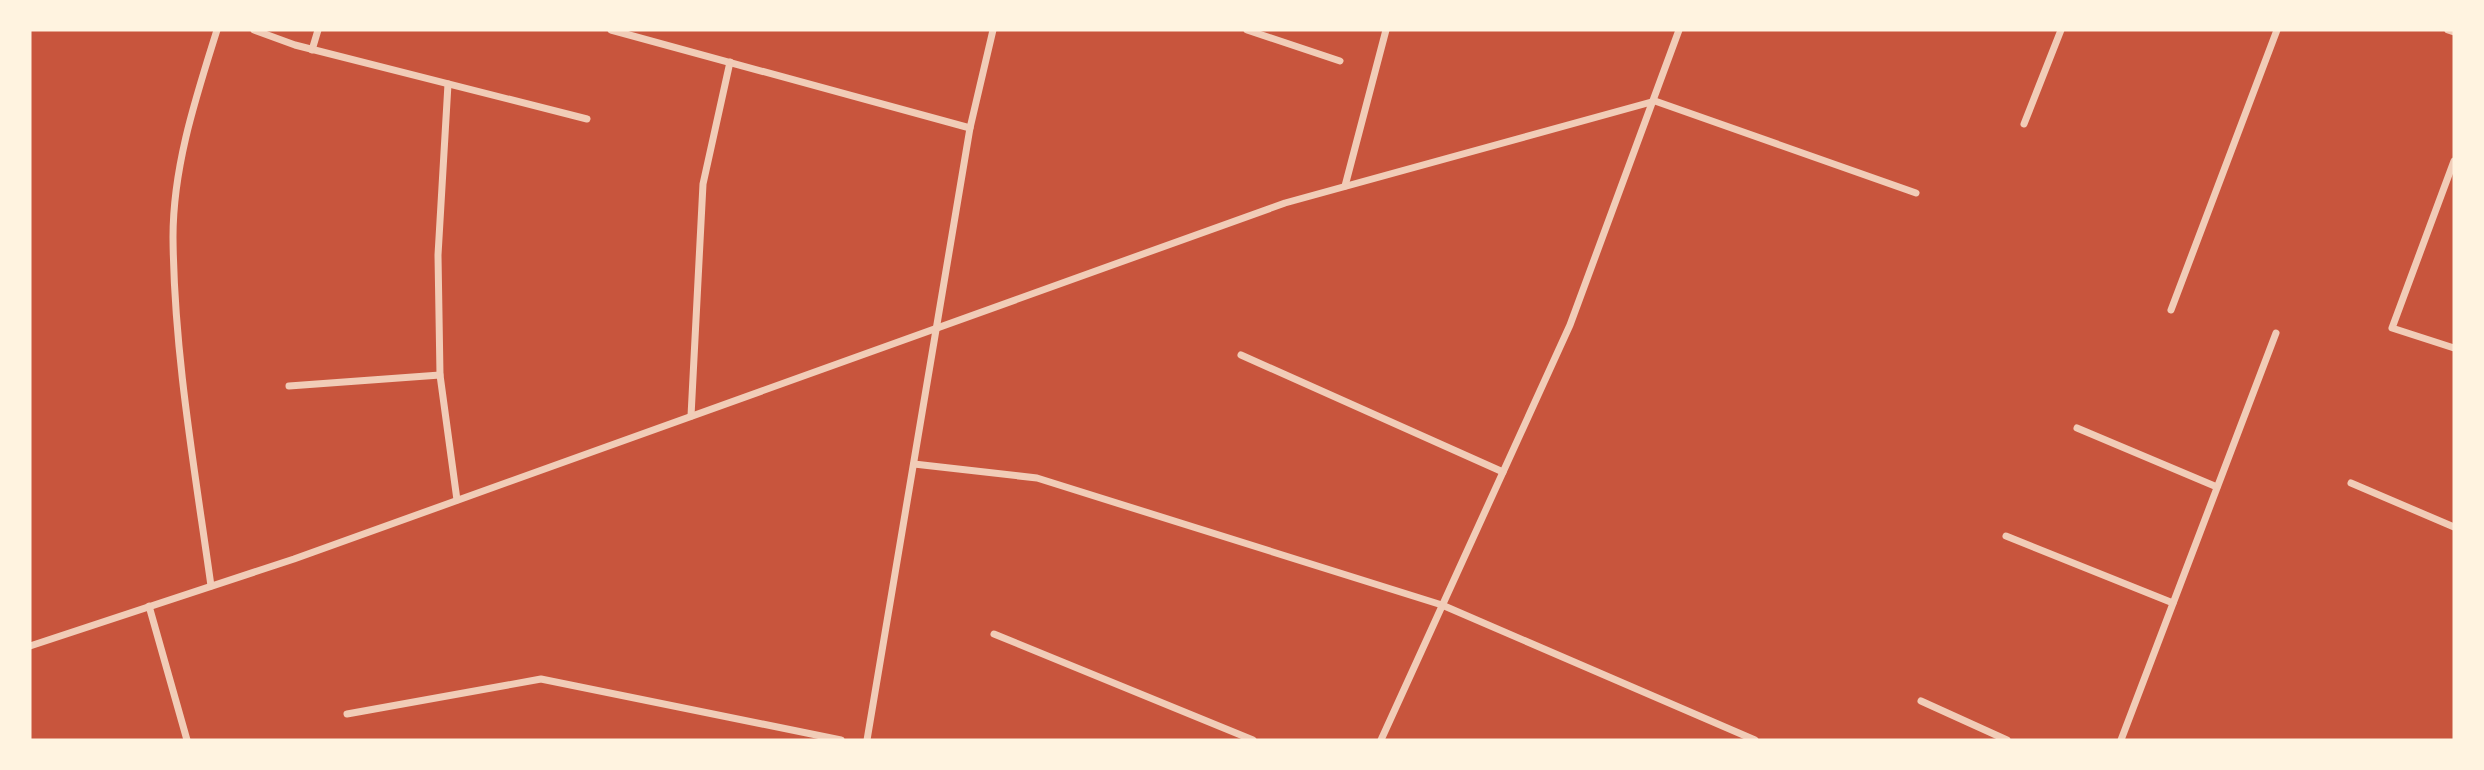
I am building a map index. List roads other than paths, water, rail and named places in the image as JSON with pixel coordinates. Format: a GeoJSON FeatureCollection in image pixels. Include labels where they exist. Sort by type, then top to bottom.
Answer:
{"type":"FeatureCollection","features":[{"type":"Feature","properties":{"kind":"street"},"geometry":{"type":"LineString","coordinates":[[211,586],[183,380],[173,236],[188,124],[217,30]]}},
{"type":"Feature","properties":{"kind":"street"},"geometry":{"type":"LineString","coordinates":[[254,30],[312,50],[587,118]]}},
{"type":"Feature","properties":{"kind":"street"},"geometry":{"type":"LineString","coordinates":[[312,50],[318,30]]}},
{"type":"Feature","properties":{"kind":"street"},"geometry":{"type":"LineString","coordinates":[[611,30],[970,128]]}},
{"type":"Feature","properties":{"kind":"street"},"geometry":{"type":"LineString","coordinates":[[867,740],[970,128],[993,30]]}},
{"type":"Feature","properties":{"kind":"street"},"geometry":{"type":"LineString","coordinates":[[1247,30],[1340,61]]}},
{"type":"Feature","properties":{"kind":"street"},"geometry":{"type":"LineString","coordinates":[[1345,186],[1385,30]]}},
{"type":"Feature","properties":{"kind":"street"},"geometry":{"type":"LineString","coordinates":[[1381,740],[1570,325],[1679,30]]}},
{"type":"Feature","properties":{"kind":"street"},"geometry":{"type":"LineString","coordinates":[[2024,124],[2061,30]]}},
{"type":"Feature","properties":{"kind":"street"},"geometry":{"type":"LineString","coordinates":[[2171,310],[2277,30]]}},
{"type":"Feature","properties":{"kind":"street"},"geometry":{"type":"LineString","coordinates":[[2448,30],[2454,32]]}},
{"type":"Feature","properties":{"kind":"street"},"geometry":{"type":"LineString","coordinates":[[691,416],[703,184],[730,62]]}},
{"type":"Feature","properties":{"kind":"street"},"geometry":{"type":"LineString","coordinates":[[448,83],[438,255],[440,376],[457,500]]}},
{"type":"Feature","properties":{"kind":"street"},"geometry":{"type":"LineString","coordinates":[[30,646],[457,500],[1285,203],[1655,101],[1916,194]]}},
{"type":"Feature","properties":{"kind":"street"},"geometry":{"type":"LineString","coordinates":[[2454,161],[2392,328],[2454,348]]}},
{"type":"Feature","properties":{"kind":"street"},"geometry":{"type":"LineString","coordinates":[[2121,740],[2276,333]]}},
{"type":"Feature","properties":{"kind":"street"},"geometry":{"type":"LineString","coordinates":[[1241,355],[1503,472]]}},
{"type":"Feature","properties":{"kind":"street"},"geometry":{"type":"LineString","coordinates":[[289,386],[440,376]]}},
{"type":"Feature","properties":{"kind":"street"},"geometry":{"type":"LineString","coordinates":[[2077,428],[2217,487]]}},
{"type":"Feature","properties":{"kind":"street"},"geometry":{"type":"LineString","coordinates":[[914,464],[1037,478],[1442,605],[1755,740]]}},
{"type":"Feature","properties":{"kind":"street"},"geometry":{"type":"LineString","coordinates":[[2351,483],[2454,527]]}},
{"type":"Feature","properties":{"kind":"street"},"geometry":{"type":"LineString","coordinates":[[2006,536],[2173,603]]}},
{"type":"Feature","properties":{"kind":"street"},"geometry":{"type":"LineString","coordinates":[[149,607],[187,740]]}},
{"type":"Feature","properties":{"kind":"street"},"geometry":{"type":"LineString","coordinates":[[994,634],[1252,740]]}},
{"type":"Feature","properties":{"kind":"street"},"geometry":{"type":"LineString","coordinates":[[347,714],[541,679],[841,740]]}},
{"type":"Feature","properties":{"kind":"street"},"geometry":{"type":"LineString","coordinates":[[1921,701],[2007,740]]}}]}
